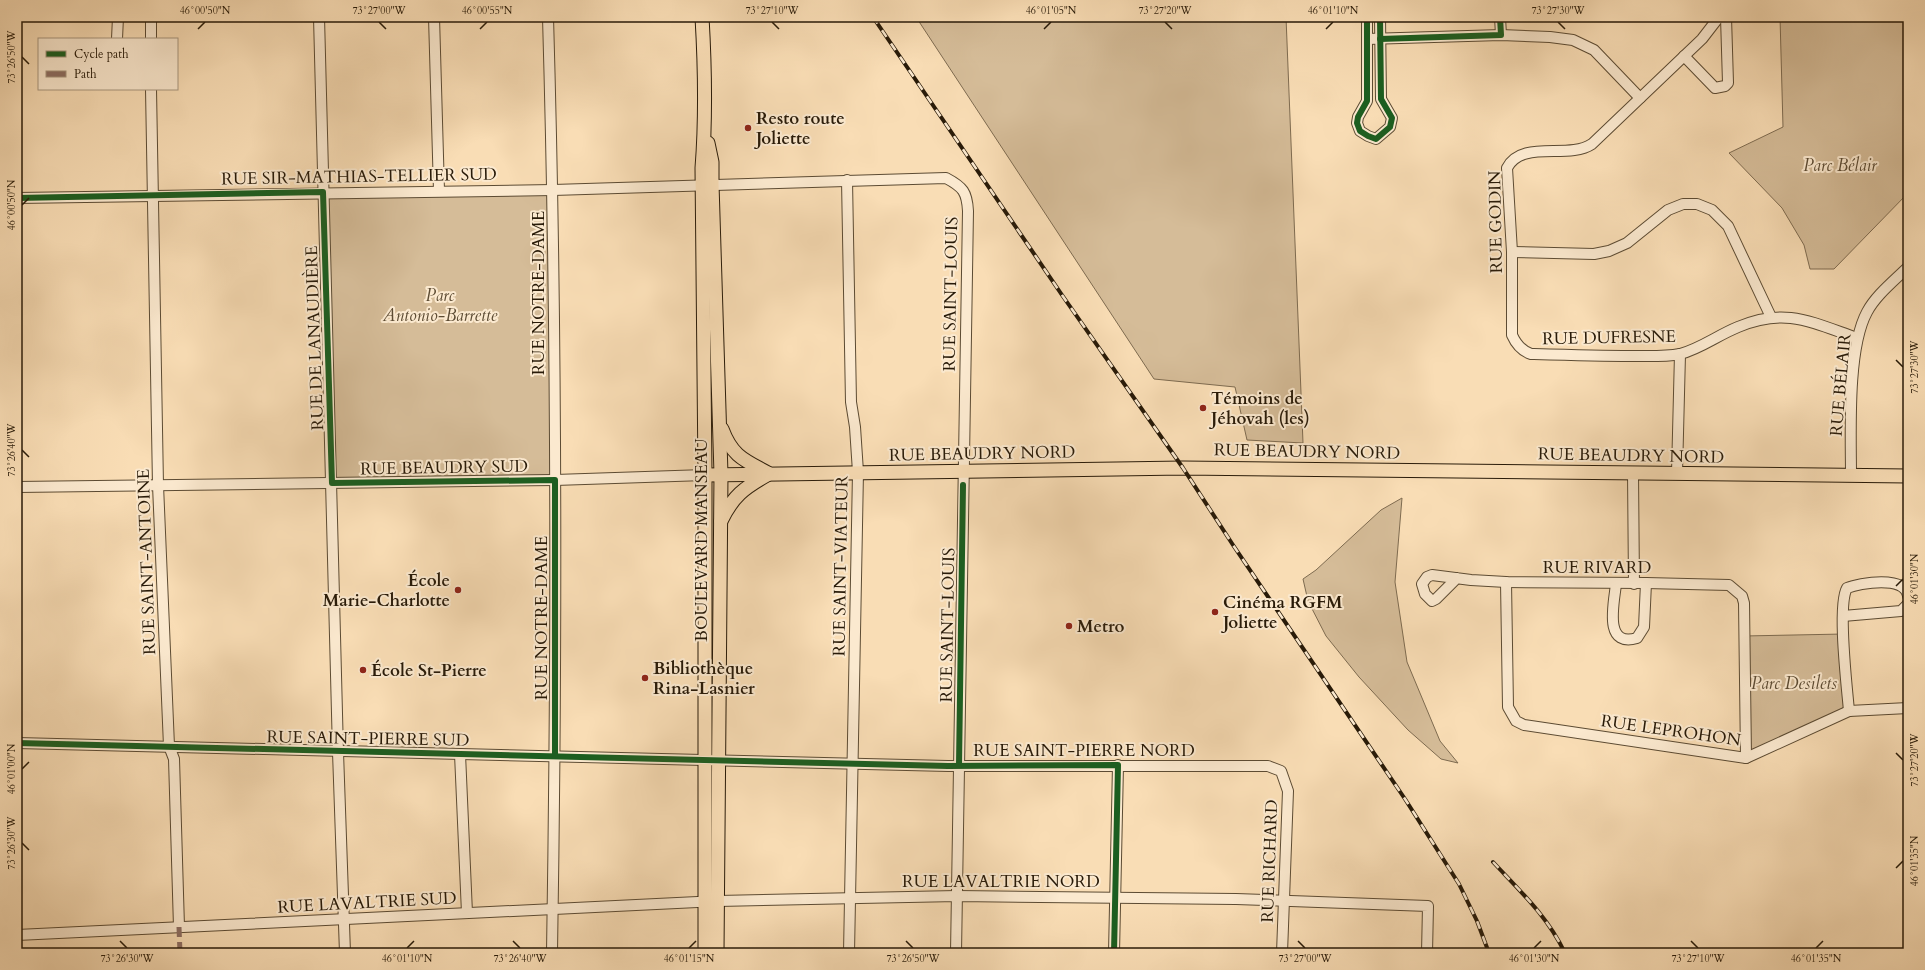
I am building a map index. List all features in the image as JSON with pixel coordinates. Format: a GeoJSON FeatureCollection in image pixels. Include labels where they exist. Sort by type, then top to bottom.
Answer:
{"type":"FeatureCollection","features":[{"type":"Feature","properties":{"kind":"main road","name":"BOULEVARD MANSEAU"},"geometry":{"type":"LineString","coordinates":[[702,17],[705,63],[705,127],[712,162],[707,184],[705,475],[712,760]]}},
{"type":"Feature","properties":{"kind":"main road","name":"BOULEVARD MANSEAU"},"geometry":{"type":"LineString","coordinates":[[705,953],[711,902],[712,760],[721,474],[707,184]]}},
{"type":"Feature","properties":{"kind":"main road"},"geometry":{"type":"LineString","coordinates":[[718,416],[727,443],[734,452],[769,474],[742,490],[728,506],[720,524]]}},
{"type":"Feature","properties":{"kind":"main road","name":"RUE BEAUDRY NORD"},"geometry":{"type":"LineString","coordinates":[[705,475],[1183,468],[1908,476]]}},
{"type":"Feature","properties":{"kind":"main road","name":"BOULEVARD MANSEAU"},"geometry":{"type":"LineString","coordinates":[[711,902],[717,953]]}},
{"type":"Feature","properties":{"kind":"street"},"geometry":{"type":"LineString","coordinates":[[117,38],[118,17]]}},
{"type":"Feature","properties":{"kind":"street"},"geometry":{"type":"LineString","coordinates":[[151,17],[151,38]]}},
{"type":"Feature","properties":{"kind":"street","name":"RUE DE LANAUDIÈRE"},"geometry":{"type":"LineString","coordinates":[[319,17],[338,752],[345,953]]}},
{"type":"Feature","properties":{"kind":"street"},"geometry":{"type":"LineString","coordinates":[[434,17],[439,191]]}},
{"type":"Feature","properties":{"kind":"street","name":"RUE NOTRE-DAME"},"geometry":{"type":"LineString","coordinates":[[548,17],[553,190],[555,480],[555,756],[552,953]]}},
{"type":"Feature","properties":{"kind":"street"},"geometry":{"type":"LineString","coordinates":[[1367,17],[1367,101],[1358,117],[1357,123],[1360,131],[1376,139],[1390,127],[1392,118],[1381,99],[1380,17]]}},
{"type":"Feature","properties":{"kind":"street"},"geometry":{"type":"LineString","coordinates":[[1500,17],[1501,35]]}},
{"type":"Feature","properties":{"kind":"street","name":"RUE GODIN"},"geometry":{"type":"LineString","coordinates":[[1521,348],[1515,343],[1512,335],[1512,252],[1508,168],[1511,161],[1520,155],[1528,153],[1584,148],[1592,144],[1711,29],[1719,17]]}},
{"type":"Feature","properties":{"kind":"street"},"geometry":{"type":"LineString","coordinates":[[1684,56],[1715,88],[1725,86],[1728,83],[1726,17]]}},
{"type":"Feature","properties":{"kind":"street"},"geometry":{"type":"LineString","coordinates":[[1367,39],[1501,35],[1550,37],[1573,40],[1594,50],[1640,98]]}},
{"type":"Feature","properties":{"kind":"street","name":"RUE SAINT-ANTOINE"},"geometry":{"type":"LineString","coordinates":[[148,91],[152,196],[158,485],[169,746],[174,759],[179,927]]}},
{"type":"Feature","properties":{"kind":"street","name":"RUE SIR-MATHIAS-TELLIER SUD"},"geometry":{"type":"LineString","coordinates":[[17,198],[323,192],[553,190],[707,184],[946,178],[963,189]]}},
{"type":"Feature","properties":{"kind":"street","name":"RUE SAINT-VIATEUR"},"geometry":{"type":"LineString","coordinates":[[847,180],[851,402],[855,427],[858,472],[849,953]]}},
{"type":"Feature","properties":{"kind":"street","name":"RUE SAINT-LOUIS"},"geometry":{"type":"LineString","coordinates":[[956,953],[968,211],[967,196],[963,189]]}},
{"type":"Feature","properties":{"kind":"street"},"geometry":{"type":"LineString","coordinates":[[1512,252],[1594,254],[1609,251],[1627,243],[1668,210],[1684,204],[1697,204],[1712,210],[1728,226],[1771,318]]}},
{"type":"Feature","properties":{"kind":"street","name":"RUE BÉLAIR"},"geometry":{"type":"LineString","coordinates":[[1851,476],[1852,393],[1857,338],[1867,311],[1908,267]]}},
{"type":"Feature","properties":{"kind":"street","name":"RUE DUFRESNE"},"geometry":{"type":"LineString","coordinates":[[1521,348],[1531,354],[1645,356],[1680,354],[1738,327],[1764,318],[1789,317],[1819,325],[1857,338]]}},
{"type":"Feature","properties":{"kind":"street"},"geometry":{"type":"LineString","coordinates":[[1677,473],[1680,354]]}},
{"type":"Feature","properties":{"kind":"street"},"geometry":{"type":"LineString","coordinates":[[1633,472],[1634,584]]}},
{"type":"Feature","properties":{"kind":"street","name":"RUE BEAUDRY SUD"},"geometry":{"type":"LineString","coordinates":[[17,487],[555,480],[705,475]]}},
{"type":"Feature","properties":{"kind":"street","name":"RUE RIVARD"},"geometry":{"type":"LineString","coordinates":[[1457,578],[1506,582],[1730,585],[1742,596],[1744,603],[1746,758]]}},
{"type":"Feature","properties":{"kind":"street","name":"RUE LEPROHON"},"geometry":{"type":"LineString","coordinates":[[1506,582],[1508,707],[1516,721],[1524,725],[1746,758],[1849,711],[1908,708]]}},
{"type":"Feature","properties":{"kind":"street"},"geometry":{"type":"LineString","coordinates":[[1849,711],[1843,616],[1844,594],[1847,588],[1875,582],[1895,583],[1908,593],[1908,596]]}},
{"type":"Feature","properties":{"kind":"street"},"geometry":{"type":"LineString","coordinates":[[1616,584],[1613,623],[1615,632],[1619,637],[1630,640],[1637,638],[1644,627],[1646,583]]}},
{"type":"Feature","properties":{"kind":"street"},"geometry":{"type":"LineString","coordinates":[[1843,616],[1901,612],[1908,604]]}},
{"type":"Feature","properties":{"kind":"street","name":"RUE SAINT-PIERRE SUD"},"geometry":{"type":"LineString","coordinates":[[17,743],[712,760]]}},
{"type":"Feature","properties":{"kind":"street"},"geometry":{"type":"LineString","coordinates":[[460,754],[467,913]]}},
{"type":"Feature","properties":{"kind":"street","name":"RUE SAINT-PIERRE NORD"},"geometry":{"type":"LineString","coordinates":[[712,760],[853,764],[1268,766],[1281,771]]}},
{"type":"Feature","properties":{"kind":"street"},"geometry":{"type":"LineString","coordinates":[[1114,953],[1118,765]]}},
{"type":"Feature","properties":{"kind":"street","name":"RUE RICHARD"},"geometry":{"type":"LineString","coordinates":[[1281,771],[1288,791],[1282,953]]}},
{"type":"Feature","properties":{"kind":"street","name":"RUE LAVALTRIE NORD"},"geometry":{"type":"LineString","coordinates":[[711,902],[957,896],[1115,897],[1428,906],[1427,953]]}},
{"type":"Feature","properties":{"kind":"street","name":"RUE LAVALTRIE SUD"},"geometry":{"type":"LineString","coordinates":[[17,935],[711,902]]}},
{"type":"Feature","properties":{"kind":"green space"},"geometry":{"type":"Polygon","coordinates":[[[916,17],[1286,17],[1303,443],[1247,440],[1235,387],[1154,379],[916,17]]]}},
{"type":"Feature","properties":{"kind":"green space","name":"Parc Bélair"},"geometry":{"type":"Polygon","coordinates":[[[1780,17],[1908,17],[1908,193],[1834,269],[1810,269],[1804,245],[1782,208],[1729,153],[1783,127],[1780,17]]]}},
{"type":"Feature","properties":{"kind":"green space","name":"Parc Antonio-Barrette"},"geometry":{"type":"Polygon","coordinates":[[[553,190],[555,480],[332,483],[323,192],[553,190]]]}},
{"type":"Feature","properties":{"kind":"green space"},"geometry":{"type":"Polygon","coordinates":[[[1402,498],[1395,582],[1407,662],[1440,741],[1458,763],[1441,759],[1408,730],[1359,677],[1326,636],[1308,601],[1303,579],[1316,570],[1381,510],[1402,498]]]}},
{"type":"Feature","properties":{"kind":"green space","name":"Parc Desilets"},"geometry":{"type":"Polygon","coordinates":[[[1844,634],[1849,711],[1746,758],[1744,636],[1844,634]]]}},
{"type":"Feature","properties":{"kind":"railway"},"geometry":{"type":"LineString","coordinates":[[873,17],[1062,295],[1183,468],[1233,545],[1405,799],[1459,884],[1477,921],[1489,953]]}},
{"type":"Feature","properties":{"kind":"railway"},"geometry":{"type":"LineString","coordinates":[[1493,862],[1542,916],[1565,953]]}},
{"type":"Feature","properties":{"kind":"marked path"},"geometry":{"type":"LineString","coordinates":[[179,927],[180,953]]}},
{"type":"Feature","properties":{"kind":"cycle path"},"geometry":{"type":"LineString","coordinates":[[1367,17],[1367,101],[1358,117],[1357,123],[1360,131],[1376,139],[1390,127],[1392,118],[1381,99],[1380,17]]}},
{"type":"Feature","properties":{"kind":"cycle path"},"geometry":{"type":"LineString","coordinates":[[1380,39],[1501,35],[1500,17]]}},
{"type":"Feature","properties":{"kind":"cycle path"},"geometry":{"type":"LineString","coordinates":[[17,198],[323,192],[332,483],[555,480],[555,756]]}},
{"type":"Feature","properties":{"kind":"cycle path"},"geometry":{"type":"LineString","coordinates":[[959,765],[963,485]]}},
{"type":"Feature","properties":{"kind":"cycle path"},"geometry":{"type":"LineString","coordinates":[[17,743],[948,766],[1118,765],[1114,953]]}},
{"type":"Feature","properties":{"kind":"place","name":"Resto route Joliette"},"geometry":{"type":"Point","coordinates":[748,128]}},
{"type":"Feature","properties":{"kind":"place","name":"Témoins de Jéhovah (les)"},"geometry":{"type":"Point","coordinates":[1203,408]}},
{"type":"Feature","properties":{"kind":"place","name":"École Marie-Charlotte"},"geometry":{"type":"Point","coordinates":[458,590]}},
{"type":"Feature","properties":{"kind":"place","name":"Cinéma RGFM Joliette"},"geometry":{"type":"Point","coordinates":[1215,612]}},
{"type":"Feature","properties":{"kind":"place","name":"Metro"},"geometry":{"type":"Point","coordinates":[1069,626]}},
{"type":"Feature","properties":{"kind":"place","name":"École St-Pierre"},"geometry":{"type":"Point","coordinates":[363,670]}},
{"type":"Feature","properties":{"kind":"place","name":"Bibliothèque Rina-Lasnier"},"geometry":{"type":"Point","coordinates":[645,678]}}]}
